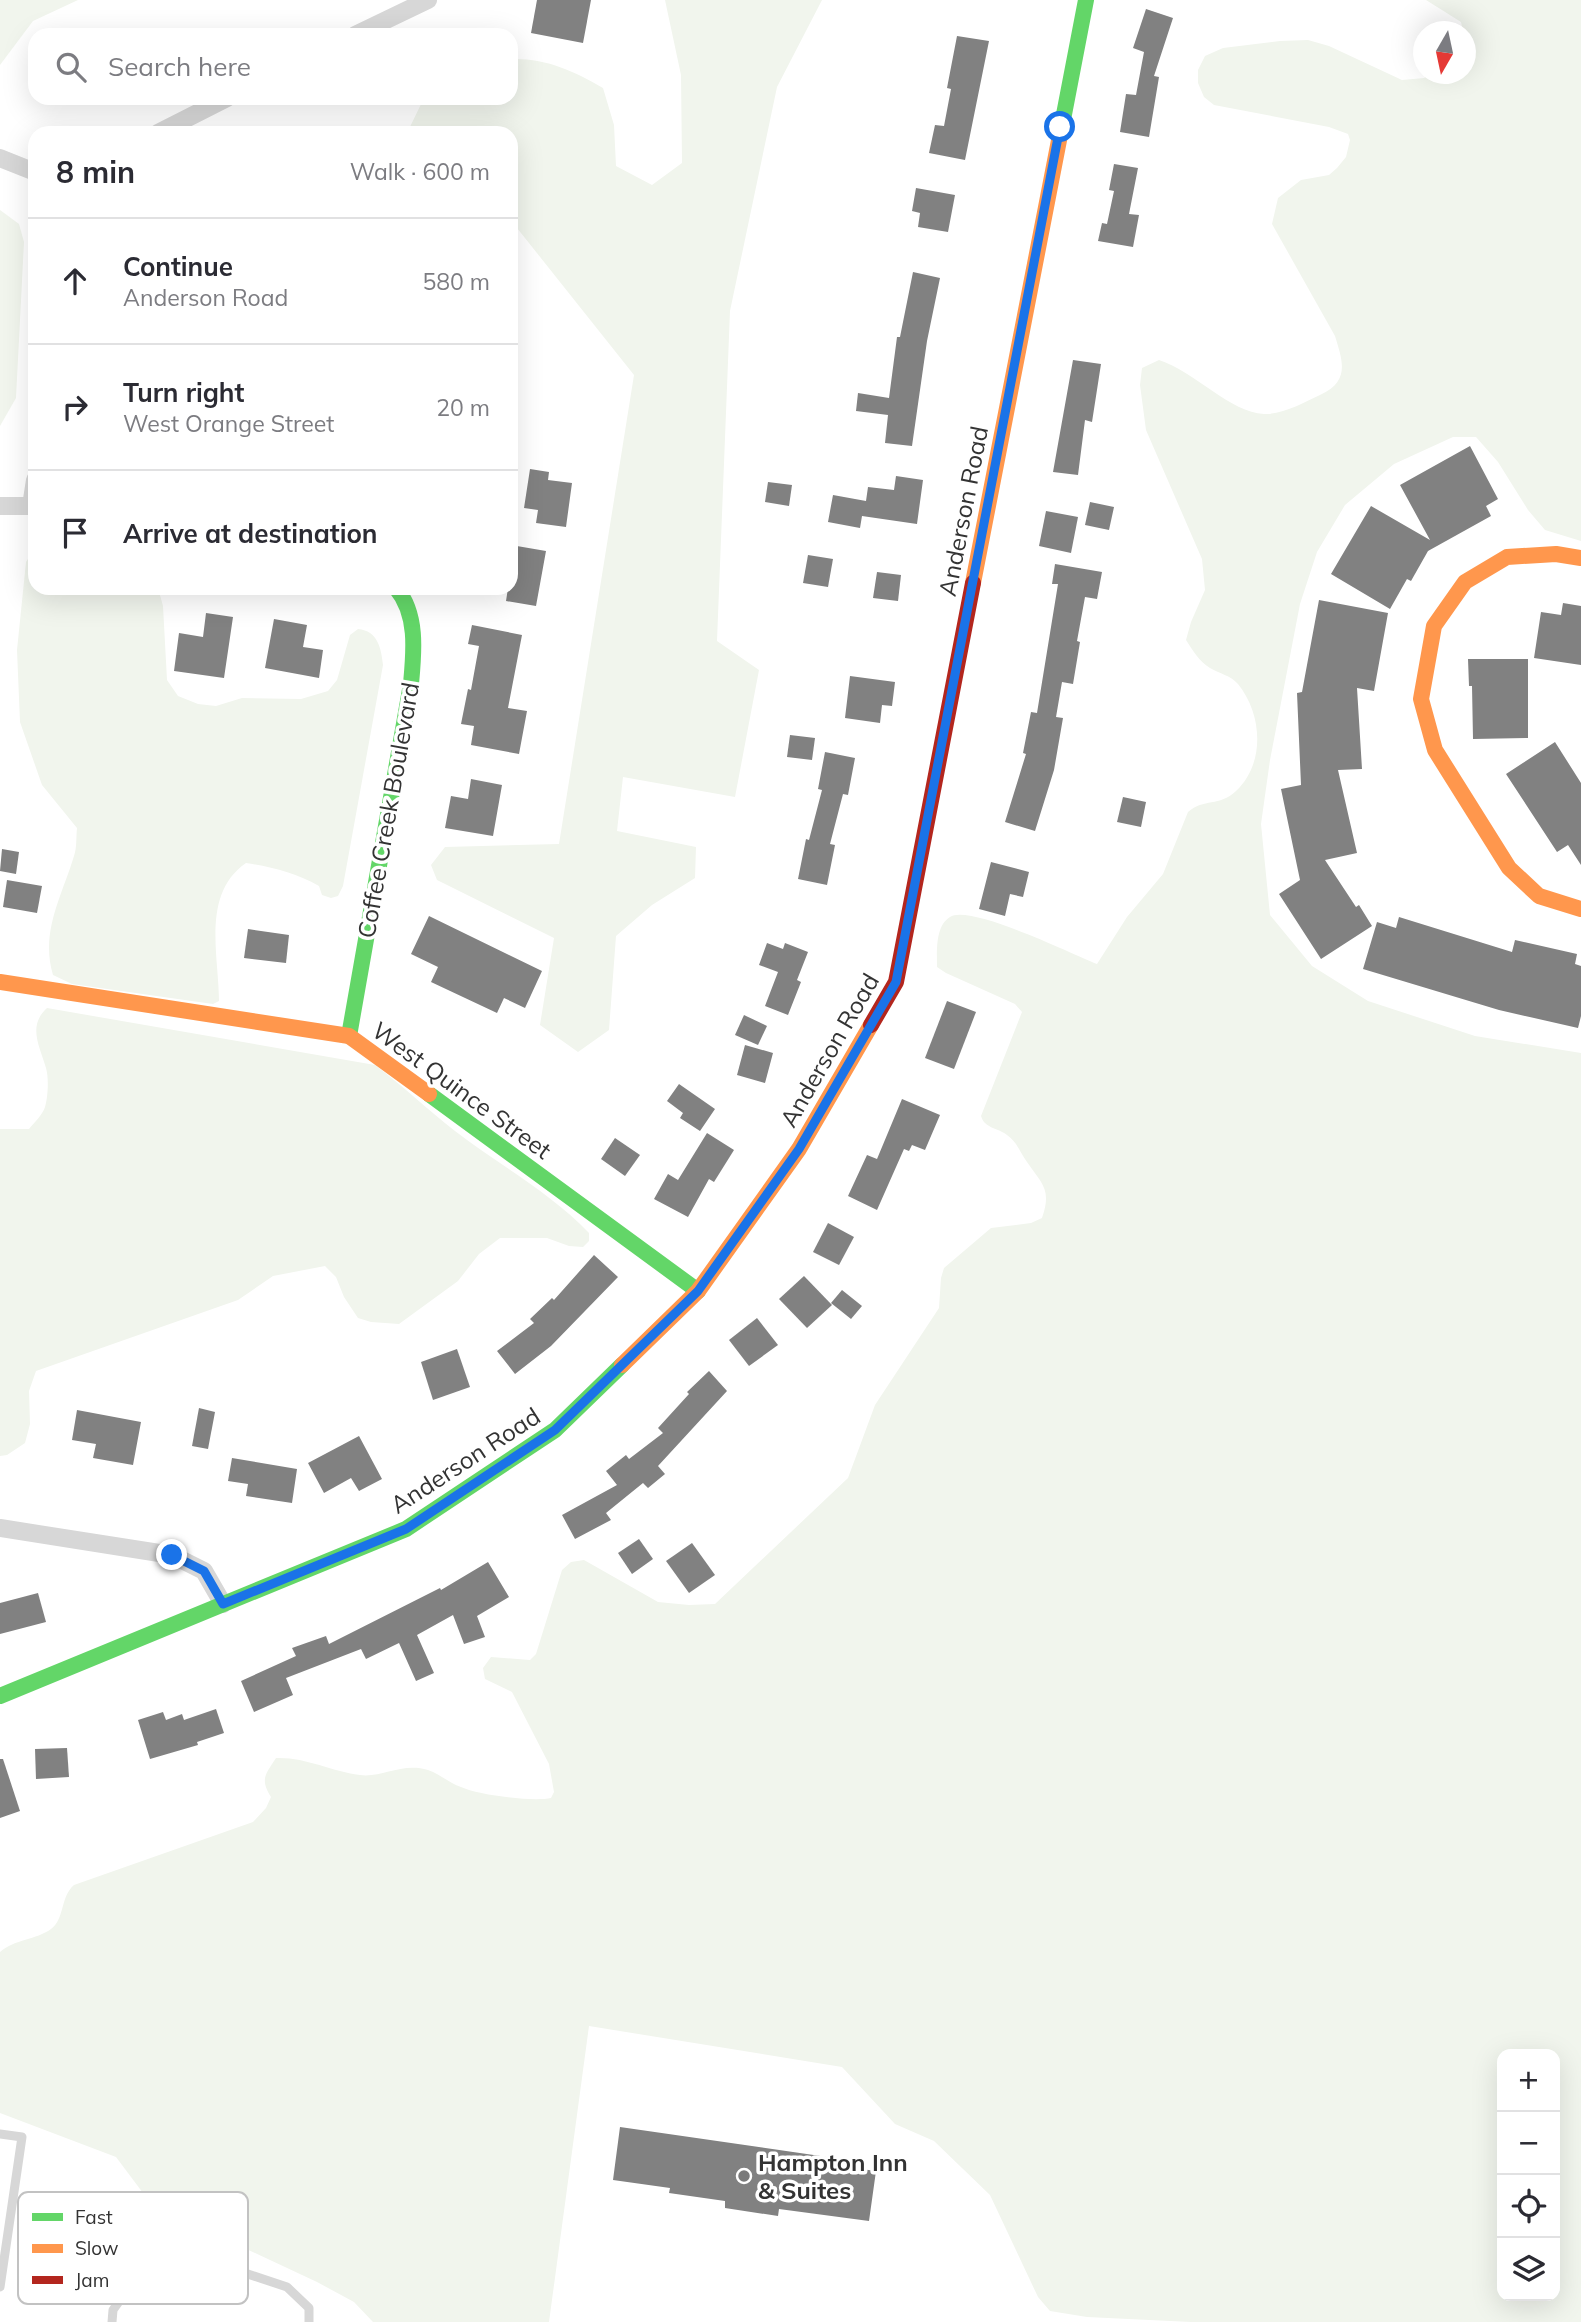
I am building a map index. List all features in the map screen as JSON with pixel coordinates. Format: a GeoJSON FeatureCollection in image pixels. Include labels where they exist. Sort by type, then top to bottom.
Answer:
{"type":"FeatureCollection","features":[{"type":"Feature","properties":{"kind":"street"},"geometry":{"type":"LineString","coordinates":[[370,28],[428,0]]}},
{"type":"Feature","properties":{"kind":"street","name":"Anderson Road"},"geometry":{"type":"LineString","coordinates":[[0,1696],[406,1529],[555,1430],[698,1291],[799,1149],[896,982],[1086,0]]}},
{"type":"Feature","properties":{"kind":"street"},"geometry":{"type":"LineString","coordinates":[[172,126],[213,105]]}},
{"type":"Feature","properties":{"kind":"street"},"geometry":{"type":"LineString","coordinates":[[0,158],[28,169]]}},
{"type":"Feature","properties":{"kind":"street"},"geometry":{"type":"LineString","coordinates":[[0,506],[28,507]]}},
{"type":"Feature","properties":{"kind":"street"},"geometry":{"type":"LineString","coordinates":[[1581,558],[1556,554],[1507,557],[1465,582],[1434,626],[1421,699],[1435,750],[1509,868],[1539,896],[1581,909]]}},
{"type":"Feature","properties":{"kind":"street","name":"Coffee Creek Boulevard"},"geometry":{"type":"LineString","coordinates":[[349,1036],[411,684],[414,651],[411,620],[403,595]]}},
{"type":"Feature","properties":{"kind":"street","name":"West Quince Street"},"geometry":{"type":"LineString","coordinates":[[0,982],[349,1036],[698,1291]]}},
{"type":"Feature","properties":{"kind":"street"},"geometry":{"type":"LineString","coordinates":[[0,1528],[172,1555],[204,1571],[223,1604]]}},
{"type":"Feature","properties":{"kind":"lane"},"geometry":{"type":"LineString","coordinates":[[0,2134],[22,2137],[0,2287]]}},
{"type":"Feature","properties":{"kind":"lane"},"geometry":{"type":"LineString","coordinates":[[248,2274],[287,2287],[309,2308],[309,2322]]}},
{"type":"Feature","properties":{"kind":"lane"},"geometry":{"type":"LineString","coordinates":[[112,2322],[113,2310],[117,2304]]}},
{"type":"Feature","properties":{"kind":"shaded area"},"geometry":{"type":"Polygon","coordinates":[[[0,0],[78,0],[33,21],[0,65],[0,0]]]}},
{"type":"Feature","properties":{"kind":"shaded area"},"geometry":{"type":"Polygon","coordinates":[[[665,0],[822,0],[777,87],[730,311],[717,641],[759,670],[735,797],[623,777],[617,831],[696,847],[695,878],[652,905],[616,936],[609,1030],[578,1052],[540,1025],[554,938],[437,880],[431,865],[445,847],[559,844],[634,375],[518,229],[518,126],[410,126],[421,105],[518,105],[518,59],[548,63],[603,88],[614,125],[616,166],[652,185],[682,163],[681,75],[665,0]]]}},
{"type":"Feature","properties":{"kind":"shaded area"},"geometry":{"type":"Polygon","coordinates":[[[1426,0],[1581,0],[1581,541],[1545,530],[1528,510],[1498,462],[1476,437],[1453,437],[1394,464],[1345,505],[1317,552],[1300,604],[1270,760],[1261,824],[1270,915],[1312,966],[1368,1001],[1475,1036],[1581,1053],[1581,2322],[1191,2322],[1087,2317],[1050,2311],[1038,2297],[990,2195],[934,2141],[895,2124],[842,2067],[589,2026],[549,2322],[373,2322],[354,2302],[248,2250],[248,2192],[142,2192],[116,2157],[0,2113],[0,1952],[12,1944],[51,1929],[59,1920],[66,1896],[74,1885],[253,1822],[266,1808],[271,1797],[265,1777],[276,1758],[298,1760],[360,1775],[419,1768],[480,1793],[519,1798],[551,1798],[554,1792],[549,1764],[512,1692],[485,1679],[483,1668],[491,1657],[530,1660],[536,1654],[562,1570],[571,1562],[584,1560],[658,1602],[715,1604],[848,1478],[875,1405],[939,1308],[944,1268],[991,1228],[1031,1223],[1042,1218],[1046,1200],[1044,1187],[1013,1141],[1003,1132],[985,1123],[981,1116],[1022,1012],[1015,1004],[937,967],[939,933],[950,917],[978,917],[1022,932],[1097,964],[1127,917],[1163,874],[1188,812],[1200,805],[1230,796],[1245,780],[1252,767],[1256,753],[1256,724],[1246,696],[1235,681],[1203,662],[1186,640],[1205,590],[1202,559],[1146,430],[1140,385],[1142,368],[1159,360],[1186,373],[1239,407],[1264,414],[1286,410],[1330,390],[1342,370],[1335,336],[1272,224],[1278,198],[1301,180],[1329,175],[1337,168],[1346,157],[1350,140],[1348,134],[1329,127],[1214,105],[1204,97],[1198,83],[1198,70],[1205,56],[1223,48],[1308,40],[1329,46],[1402,80],[1413,79],[1413,84],[1476,84],[1476,21],[1459,21],[1426,0]]]}},
{"type":"Feature","properties":{"kind":"shaded area"},"geometry":{"type":"Polygon","coordinates":[[[0,210],[19,224],[24,242],[16,398],[0,426],[0,210]]]}},
{"type":"Feature","properties":{"kind":"shaded area"},"geometry":{"type":"Polygon","coordinates":[[[28,559],[28,595],[160,595],[163,606],[167,680],[178,696],[198,704],[216,706],[242,698],[301,699],[328,691],[337,680],[350,635],[358,629],[365,630],[377,641],[383,665],[343,886],[338,896],[331,898],[322,895],[319,886],[302,877],[246,863],[232,876],[223,891],[218,908],[216,946],[219,1001],[213,1004],[72,984],[53,975],[49,944],[51,929],[75,853],[77,828],[42,785],[20,722],[17,650],[28,559]]]}},
{"type":"Feature","properties":{"kind":"shaded area"},"geometry":{"type":"Polygon","coordinates":[[[47,1008],[375,1065],[455,1131],[574,1218],[589,1233],[589,1241],[583,1247],[569,1246],[547,1238],[500,1238],[479,1254],[458,1281],[399,1324],[358,1318],[344,1297],[336,1277],[325,1266],[273,1276],[238,1300],[36,1371],[29,1391],[30,1424],[25,1443],[7,1455],[0,1456],[0,1129],[29,1129],[45,1107],[48,1077],[36,1029],[47,1008]]]}},
{"type":"Feature","properties":{"kind":"building"},"geometry":{"type":"Polygon","coordinates":[[[537,0],[591,0],[583,43],[531,33],[537,0]]]}},
{"type":"Feature","properties":{"kind":"building"},"geometry":{"type":"Polygon","coordinates":[[[1146,9],[1173,18],[1154,76],[1159,77],[1149,137],[1120,132],[1126,94],[1136,95],[1144,52],[1133,48],[1146,9]]]}},
{"type":"Feature","properties":{"kind":"building"},"geometry":{"type":"Polygon","coordinates":[[[957,36],[989,41],[965,160],[929,153],[935,125],[944,126],[951,89],[947,88],[957,36]]]}},
{"type":"Feature","properties":{"kind":"building"},"geometry":{"type":"Polygon","coordinates":[[[1114,164],[1138,168],[1129,214],[1139,215],[1133,247],[1098,241],[1102,223],[1107,224],[1114,191],[1109,190],[1114,164]]]}},
{"type":"Feature","properties":{"kind":"building"},"geometry":{"type":"Polygon","coordinates":[[[916,188],[955,195],[948,232],[918,227],[920,213],[912,211],[916,188]]]}},
{"type":"Feature","properties":{"kind":"building"},"geometry":{"type":"Polygon","coordinates":[[[913,272],[940,278],[927,341],[912,446],[885,443],[888,415],[856,411],[858,393],[889,398],[897,337],[900,337],[913,272]]]}},
{"type":"Feature","properties":{"kind":"building"},"geometry":{"type":"Polygon","coordinates":[[[1073,360],[1101,364],[1092,422],[1085,420],[1078,475],[1053,472],[1073,360]]]}},
{"type":"Feature","properties":{"kind":"building"},"geometry":{"type":"Polygon","coordinates":[[[1470,446],[1498,499],[1486,506],[1491,516],[1428,551],[1411,581],[1407,579],[1390,609],[1331,574],[1371,506],[1430,540],[1400,485],[1470,446]]]}},
{"type":"Feature","properties":{"kind":"building"},"geometry":{"type":"Polygon","coordinates":[[[530,469],[549,472],[548,480],[572,483],[566,527],[536,523],[538,510],[524,508],[530,469]]]}},
{"type":"Feature","properties":{"kind":"building"},"geometry":{"type":"Polygon","coordinates":[[[896,476],[923,480],[917,524],[862,516],[860,528],[828,522],[833,495],[866,501],[868,487],[894,490],[896,476]]]}},
{"type":"Feature","properties":{"kind":"building"},"geometry":{"type":"Polygon","coordinates":[[[768,482],[792,485],[789,506],[765,502],[768,482]]]}},
{"type":"Feature","properties":{"kind":"building"},"geometry":{"type":"Polygon","coordinates":[[[1090,502],[1114,507],[1109,530],[1085,525],[1090,502]]]}},
{"type":"Feature","properties":{"kind":"building"},"geometry":{"type":"Polygon","coordinates":[[[1046,511],[1078,517],[1071,553],[1039,546],[1046,511]]]}},
{"type":"Feature","properties":{"kind":"building"},"geometry":{"type":"Polygon","coordinates":[[[518,546],[546,551],[536,606],[506,601],[507,595],[518,595],[518,546]]]}},
{"type":"Feature","properties":{"kind":"building"},"geometry":{"type":"Polygon","coordinates":[[[808,555],[833,559],[828,587],[803,583],[808,555]]]}},
{"type":"Feature","properties":{"kind":"building"},"geometry":{"type":"Polygon","coordinates":[[[1055,564],[1102,572],[1097,599],[1085,597],[1073,684],[1062,682],[1056,717],[1063,718],[1054,770],[1035,831],[1005,822],[1026,754],[1023,753],[1031,712],[1037,713],[1058,584],[1052,584],[1055,564]]]}},
{"type":"Feature","properties":{"kind":"building"},"geometry":{"type":"Polygon","coordinates":[[[877,572],[901,575],[898,601],[873,598],[877,572]]]}},
{"type":"Feature","properties":{"kind":"building"},"geometry":{"type":"Polygon","coordinates":[[[1319,600],[1388,613],[1374,691],[1357,688],[1362,769],[1338,770],[1357,853],[1325,860],[1372,926],[1321,959],[1279,894],[1300,880],[1281,789],[1301,785],[1297,693],[1302,692],[1319,600]]]}},
{"type":"Feature","properties":{"kind":"building"},"geometry":{"type":"Polygon","coordinates":[[[1563,603],[1581,606],[1581,665],[1534,658],[1541,612],[1561,615],[1563,603]]]}},
{"type":"Feature","properties":{"kind":"building"},"geometry":{"type":"Polygon","coordinates":[[[206,613],[233,617],[224,678],[174,671],[179,633],[203,637],[206,613]]]}},
{"type":"Feature","properties":{"kind":"building"},"geometry":{"type":"Polygon","coordinates":[[[274,619],[307,625],[303,647],[323,650],[319,678],[265,668],[274,619]]]}},
{"type":"Feature","properties":{"kind":"building"},"geometry":{"type":"Polygon","coordinates":[[[472,625],[522,635],[508,708],[527,711],[519,754],[471,745],[474,726],[461,724],[479,646],[468,644],[472,625]]]}},
{"type":"Feature","properties":{"kind":"building"},"geometry":{"type":"Polygon","coordinates":[[[1468,659],[1528,659],[1528,738],[1473,739],[1472,686],[1469,686],[1468,659]]]}},
{"type":"Feature","properties":{"kind":"building"},"geometry":{"type":"Polygon","coordinates":[[[850,676],[895,682],[892,706],[882,705],[880,723],[845,718],[850,676]]]}},
{"type":"Feature","properties":{"kind":"building"},"geometry":{"type":"Polygon","coordinates":[[[790,735],[815,738],[812,760],[787,757],[790,735]]]}},
{"type":"Feature","properties":{"kind":"building"},"geometry":{"type":"Polygon","coordinates":[[[1555,742],[1581,783],[1581,865],[1568,845],[1557,852],[1506,774],[1555,742]]]}},
{"type":"Feature","properties":{"kind":"building"},"geometry":{"type":"Polygon","coordinates":[[[825,752],[855,758],[848,795],[843,794],[830,844],[835,845],[827,885],[798,879],[806,839],[809,840],[822,790],[818,789],[825,752]]]}},
{"type":"Feature","properties":{"kind":"building"},"geometry":{"type":"Polygon","coordinates":[[[471,779],[502,785],[493,836],[445,828],[451,796],[468,799],[471,779]]]}},
{"type":"Feature","properties":{"kind":"building"},"geometry":{"type":"Polygon","coordinates":[[[1123,797],[1146,802],[1141,827],[1117,822],[1123,797]]]}},
{"type":"Feature","properties":{"kind":"building"},"geometry":{"type":"Polygon","coordinates":[[[2,849],[19,852],[16,874],[0,871],[2,849]]]}},
{"type":"Feature","properties":{"kind":"building"},"geometry":{"type":"Polygon","coordinates":[[[991,862],[1029,872],[1023,897],[1010,894],[1005,916],[979,909],[991,862]]]}},
{"type":"Feature","properties":{"kind":"building"},"geometry":{"type":"Polygon","coordinates":[[[7,880],[42,886],[37,913],[3,907],[7,880]]]}},
{"type":"Feature","properties":{"kind":"building"},"geometry":{"type":"Polygon","coordinates":[[[429,916],[542,971],[525,1008],[504,998],[497,1013],[431,982],[438,967],[411,954],[429,916]]]}},
{"type":"Feature","properties":{"kind":"building"},"geometry":{"type":"Polygon","coordinates":[[[1399,917],[1512,952],[1515,940],[1577,954],[1575,964],[1581,966],[1581,1016],[1578,1028],[1499,1010],[1363,969],[1377,922],[1396,928],[1399,917]]]}},
{"type":"Feature","properties":{"kind":"building"},"geometry":{"type":"Polygon","coordinates":[[[248,929],[289,935],[286,963],[244,958],[248,929]]]}},
{"type":"Feature","properties":{"kind":"building"},"geometry":{"type":"Polygon","coordinates":[[[767,943],[783,949],[785,943],[808,952],[797,980],[801,982],[788,1015],[765,1006],[778,972],[759,965],[767,943]]]}},
{"type":"Feature","properties":{"kind":"building"},"geometry":{"type":"Polygon","coordinates":[[[947,1001],[976,1012],[954,1069],[925,1058],[947,1001]]]}},
{"type":"Feature","properties":{"kind":"building"},"geometry":{"type":"Polygon","coordinates":[[[744,1015],[767,1026],[758,1045],[735,1035],[744,1015]]]}},
{"type":"Feature","properties":{"kind":"building"},"geometry":{"type":"Polygon","coordinates":[[[745,1045],[773,1053],[765,1083],[737,1075],[745,1045]]]}},
{"type":"Feature","properties":{"kind":"building"},"geometry":{"type":"Polygon","coordinates":[[[679,1084],[715,1109],[700,1131],[680,1118],[683,1113],[667,1101],[679,1084]]]}},
{"type":"Feature","properties":{"kind":"building"},"geometry":{"type":"Polygon","coordinates":[[[902,1099],[940,1115],[925,1150],[912,1145],[909,1151],[904,1149],[877,1210],[848,1196],[867,1155],[877,1159],[902,1099]]]}},
{"type":"Feature","properties":{"kind":"building"},"geometry":{"type":"Polygon","coordinates":[[[707,1133],[734,1150],[714,1182],[709,1179],[688,1217],[654,1199],[668,1174],[678,1180],[707,1133]]]}},
{"type":"Feature","properties":{"kind":"building"},"geometry":{"type":"Polygon","coordinates":[[[615,1138],[640,1155],[625,1176],[601,1159],[615,1138]]]}},
{"type":"Feature","properties":{"kind":"building"},"geometry":{"type":"Polygon","coordinates":[[[828,1223],[854,1237],[839,1265],[813,1252],[828,1223]]]}},
{"type":"Feature","properties":{"kind":"building"},"geometry":{"type":"Polygon","coordinates":[[[594,1255],[618,1277],[551,1346],[515,1374],[497,1351],[534,1323],[530,1319],[552,1298],[554,1300],[594,1255]]]}},
{"type":"Feature","properties":{"kind":"building"},"geometry":{"type":"Polygon","coordinates":[[[804,1276],[832,1305],[807,1328],[779,1299],[804,1276]]]}},
{"type":"Feature","properties":{"kind":"building"},"geometry":{"type":"Polygon","coordinates":[[[842,1290],[862,1306],[851,1319],[831,1303],[842,1290]]]}},
{"type":"Feature","properties":{"kind":"building"},"geometry":{"type":"Polygon","coordinates":[[[757,1318],[778,1345],[749,1366],[729,1340],[757,1318]]]}},
{"type":"Feature","properties":{"kind":"building"},"geometry":{"type":"Polygon","coordinates":[[[457,1349],[470,1387],[433,1400],[421,1362],[457,1349]]]}},
{"type":"Feature","properties":{"kind":"building"},"geometry":{"type":"Polygon","coordinates":[[[709,1371],[727,1391],[658,1466],[665,1474],[648,1488],[643,1483],[606,1513],[611,1520],[575,1539],[562,1515],[617,1485],[606,1471],[626,1455],[629,1459],[663,1433],[658,1428],[689,1394],[687,1392],[709,1371]]]}},
{"type":"Feature","properties":{"kind":"building"},"geometry":{"type":"Polygon","coordinates":[[[199,1408],[215,1412],[208,1449],[192,1446],[199,1408]]]}},
{"type":"Feature","properties":{"kind":"building"},"geometry":{"type":"Polygon","coordinates":[[[77,1410],[141,1422],[133,1465],[93,1458],[96,1444],[72,1440],[77,1410]]]}},
{"type":"Feature","properties":{"kind":"building"},"geometry":{"type":"Polygon","coordinates":[[[359,1436],[382,1479],[359,1491],[351,1478],[324,1493],[308,1463],[359,1436]]]}},
{"type":"Feature","properties":{"kind":"building"},"geometry":{"type":"Polygon","coordinates":[[[232,1458],[297,1469],[292,1503],[246,1496],[248,1484],[228,1481],[232,1458]]]}},
{"type":"Feature","properties":{"kind":"building"},"geometry":{"type":"Polygon","coordinates":[[[639,1539],[653,1559],[632,1574],[618,1553],[639,1539]]]}},
{"type":"Feature","properties":{"kind":"building"},"geometry":{"type":"Polygon","coordinates":[[[692,1543],[715,1575],[689,1593],[666,1561],[692,1543]]]}},
{"type":"Feature","properties":{"kind":"building"},"geometry":{"type":"Polygon","coordinates":[[[488,1562],[509,1597],[477,1616],[485,1637],[464,1644],[453,1615],[417,1635],[434,1673],[416,1681],[399,1643],[366,1659],[361,1649],[286,1678],[293,1695],[254,1712],[241,1681],[296,1656],[292,1648],[326,1636],[329,1644],[440,1588],[441,1590],[488,1562]]]}},
{"type":"Feature","properties":{"kind":"building"},"geometry":{"type":"Polygon","coordinates":[[[38,1593],[46,1622],[0,1634],[0,1603],[38,1593]]]}},
{"type":"Feature","properties":{"kind":"building"},"geometry":{"type":"Polygon","coordinates":[[[216,1709],[224,1733],[197,1742],[198,1745],[150,1759],[138,1720],[163,1712],[166,1720],[182,1714],[184,1720],[216,1709]]]}},
{"type":"Feature","properties":{"kind":"building"},"geometry":{"type":"Polygon","coordinates":[[[67,1748],[69,1777],[36,1779],[35,1749],[67,1748]]]}},
{"type":"Feature","properties":{"kind":"building"},"geometry":{"type":"Polygon","coordinates":[[[0,1759],[3,1759],[20,1811],[0,1818],[0,1759]]]}},
{"type":"Feature","properties":{"kind":"building","name":"Hampton Inn & Suites"},"geometry":{"type":"Polygon","coordinates":[[[620,2127],[855,2161],[854,2168],[876,2171],[869,2221],[779,2209],[778,2216],[725,2208],[725,2201],[669,2193],[670,2188],[613,2180],[620,2127]]]}},
{"type":"Feature","properties":{"kind":"traffic: fast"},"geometry":{"type":"LineString","coordinates":[[1061,130],[1086,0]]}},
{"type":"Feature","properties":{"kind":"traffic: fast"},"geometry":{"type":"LineString","coordinates":[[349,1036],[411,684],[413,634],[408,609],[401,595]]}},
{"type":"Feature","properties":{"kind":"traffic: fast"},"geometry":{"type":"LineString","coordinates":[[429,1094],[698,1291]]}},
{"type":"Feature","properties":{"kind":"traffic: fast"},"geometry":{"type":"LineString","coordinates":[[0,1696],[406,1529],[555,1430],[622,1365]]}},
{"type":"Feature","properties":{"kind":"traffic: slow"},"geometry":{"type":"LineString","coordinates":[[973,583],[1061,130]]}},
{"type":"Feature","properties":{"kind":"traffic: slow"},"geometry":{"type":"LineString","coordinates":[[1581,558],[1556,554],[1507,557],[1465,582],[1434,626],[1421,699],[1435,750],[1509,868],[1539,896],[1581,909]]}},
{"type":"Feature","properties":{"kind":"traffic: slow"},"geometry":{"type":"LineString","coordinates":[[0,982],[349,1036],[429,1094]]}},
{"type":"Feature","properties":{"kind":"traffic: slow"},"geometry":{"type":"LineString","coordinates":[[622,1365],[698,1291],[799,1149],[871,1025]]}},
{"type":"Feature","properties":{"kind":"traffic: jam"},"geometry":{"type":"LineString","coordinates":[[871,1025],[896,982],[973,583]]}},
{"type":"Feature","properties":{"kind":"place","name":"Hampton Inn & Suites"},"geometry":{"type":"Point","coordinates":[744,2176]}},
{"type":"Feature","properties":{"kind":"route"},"geometry":{"type":"LineString","coordinates":[[172,1555],[204,1571],[223,1604],[406,1529],[555,1430],[698,1291],[799,1149],[896,982],[1060,127]]}}]}
